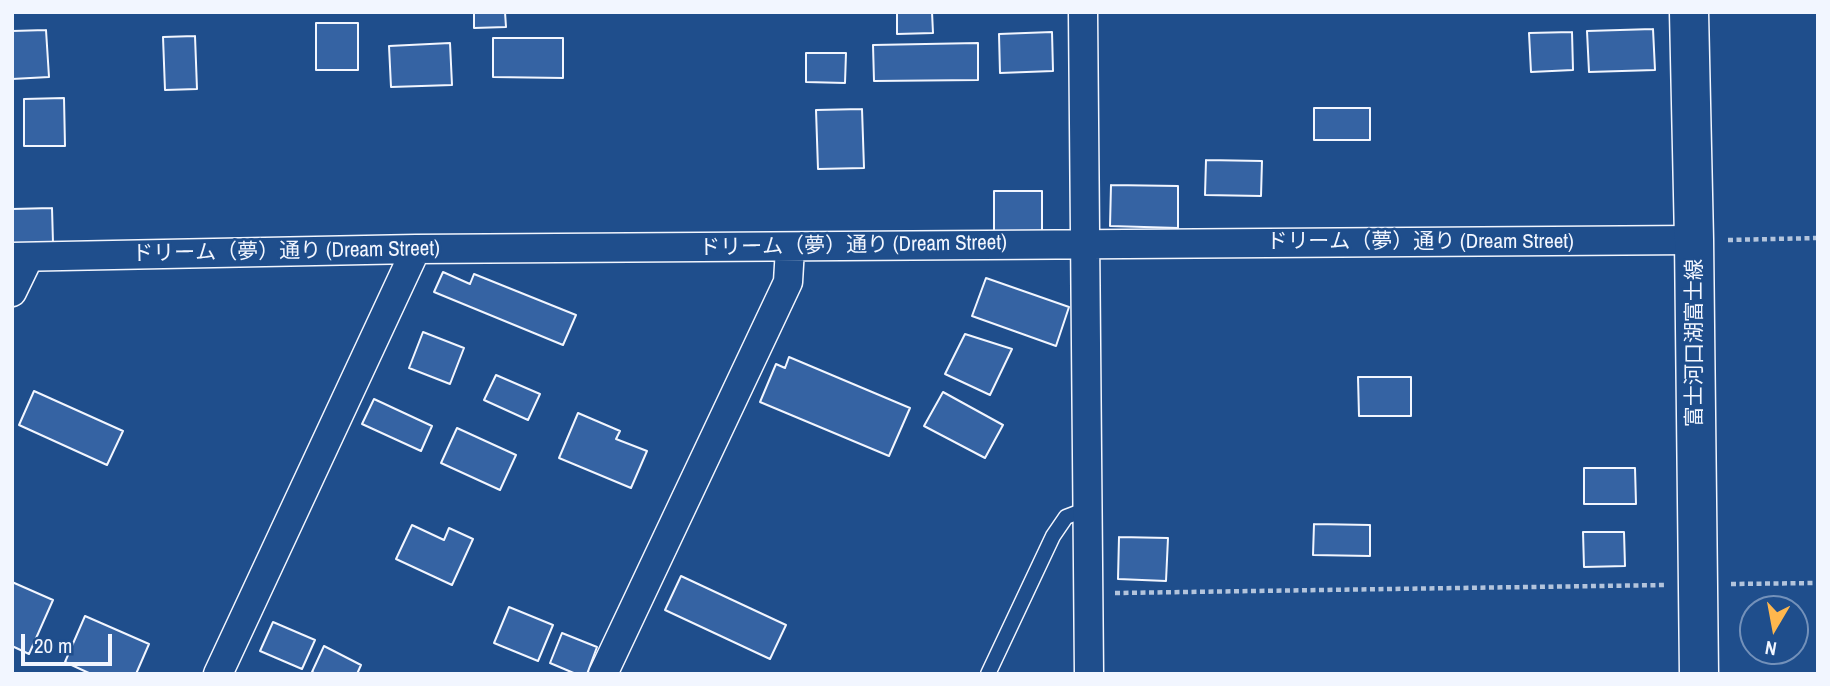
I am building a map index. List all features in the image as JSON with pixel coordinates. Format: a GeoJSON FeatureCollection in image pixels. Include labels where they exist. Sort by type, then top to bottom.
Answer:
{"type":"FeatureCollection","features":[{"type":"Feature","properties":{"kind":"main road","name":"富士河口湖富士線"},"geometry":{"type":"LineString","coordinates":[[1689,12],[1699,674]]}},
{"type":"Feature","properties":{"kind":"street"},"geometry":{"type":"LineString","coordinates":[[1083,12],[1089,674]]}},
{"type":"Feature","properties":{"kind":"street","name":"ドリーム（夢）通り (Dream Street)"},"geometry":{"type":"LineString","coordinates":[[21,257],[416,249],[1694,240]]}},
{"type":"Feature","properties":{"kind":"street"},"geometry":{"type":"LineString","coordinates":[[603,674],[788,282],[790,247]]}},
{"type":"Feature","properties":{"kind":"street"},"geometry":{"type":"LineString","coordinates":[[218,674],[416,249]]}},
{"type":"Feature","properties":{"kind":"street"},"geometry":{"type":"LineString","coordinates":[[12,292],[21,257]]}},
{"type":"Feature","properties":{"kind":"lane"},"geometry":{"type":"LineString","coordinates":[[988,674],[1053,536],[1066,517],[1087,509]]}},
{"type":"Feature","properties":{"kind":"path"},"geometry":{"type":"LineString","coordinates":[[1694,240],[1818,238]]}},
{"type":"Feature","properties":{"kind":"path"},"geometry":{"type":"LineString","coordinates":[[1088,593],[1818,583]]}},
{"type":"Feature","properties":{"kind":"building"},"geometry":{"type":"Polygon","coordinates":[[[474,12],[505,12],[506,27],[474,28],[474,12]]]}},
{"type":"Feature","properties":{"kind":"building"},"geometry":{"type":"Polygon","coordinates":[[[897,12],[932,12],[933,33],[897,34],[897,12]]]}},
{"type":"Feature","properties":{"kind":"building"},"geometry":{"type":"Polygon","coordinates":[[[316,23],[358,23],[358,70],[316,70],[316,23]]]}},
{"type":"Feature","properties":{"kind":"building"},"geometry":{"type":"Polygon","coordinates":[[[1653,29],[1655,70],[1589,72],[1587,31],[1653,29]]]}},
{"type":"Feature","properties":{"kind":"building"},"geometry":{"type":"Polygon","coordinates":[[[46,30],[49,77],[12,79],[12,31],[46,30]]]}},
{"type":"Feature","properties":{"kind":"building"},"geometry":{"type":"Polygon","coordinates":[[[1052,32],[1053,71],[1000,73],[999,34],[1052,32]]]}},
{"type":"Feature","properties":{"kind":"building"},"geometry":{"type":"Polygon","coordinates":[[[1572,32],[1573,70],[1531,72],[1529,33],[1572,32]]]}},
{"type":"Feature","properties":{"kind":"building"},"geometry":{"type":"Polygon","coordinates":[[[195,36],[197,89],[165,90],[163,37],[195,36]]]}},
{"type":"Feature","properties":{"kind":"building"},"geometry":{"type":"Polygon","coordinates":[[[493,38],[563,38],[563,78],[493,77],[493,38]]]}},
{"type":"Feature","properties":{"kind":"building"},"geometry":{"type":"Polygon","coordinates":[[[450,43],[452,85],[391,87],[389,46],[450,43]]]}},
{"type":"Feature","properties":{"kind":"building"},"geometry":{"type":"Polygon","coordinates":[[[978,43],[978,80],[874,81],[873,45],[978,43]]]}},
{"type":"Feature","properties":{"kind":"building"},"geometry":{"type":"Polygon","coordinates":[[[806,53],[846,53],[845,83],[806,82],[806,53]]]}},
{"type":"Feature","properties":{"kind":"building"},"geometry":{"type":"Polygon","coordinates":[[[64,98],[65,146],[24,146],[24,99],[64,98]]]}},
{"type":"Feature","properties":{"kind":"building"},"geometry":{"type":"Polygon","coordinates":[[[1314,108],[1370,108],[1370,140],[1314,140],[1314,108]]]}},
{"type":"Feature","properties":{"kind":"building"},"geometry":{"type":"Polygon","coordinates":[[[862,109],[864,168],[818,169],[816,110],[862,109]]]}},
{"type":"Feature","properties":{"kind":"building"},"geometry":{"type":"Polygon","coordinates":[[[1206,160],[1262,161],[1261,196],[1205,195],[1206,160]]]}},
{"type":"Feature","properties":{"kind":"building"},"geometry":{"type":"Polygon","coordinates":[[[1111,185],[1178,186],[1178,228],[1110,226],[1111,185]]]}},
{"type":"Feature","properties":{"kind":"building"},"geometry":{"type":"Polygon","coordinates":[[[994,191],[1042,191],[1042,231],[994,231],[994,191]]]}},
{"type":"Feature","properties":{"kind":"building"},"geometry":{"type":"Polygon","coordinates":[[[52,208],[53,243],[12,244],[12,209],[52,208]]]}},
{"type":"Feature","properties":{"kind":"building"},"geometry":{"type":"Polygon","coordinates":[[[443,272],[470,284],[474,274],[576,315],[563,345],[434,292],[443,272]]]}},
{"type":"Feature","properties":{"kind":"building"},"geometry":{"type":"Polygon","coordinates":[[[986,278],[1069,307],[1056,346],[972,316],[986,278]]]}},
{"type":"Feature","properties":{"kind":"building"},"geometry":{"type":"Polygon","coordinates":[[[423,332],[464,348],[450,384],[409,368],[423,332]]]}},
{"type":"Feature","properties":{"kind":"building"},"geometry":{"type":"Polygon","coordinates":[[[965,334],[1012,349],[990,395],[945,374],[965,334]]]}},
{"type":"Feature","properties":{"kind":"building"},"geometry":{"type":"Polygon","coordinates":[[[789,357],[910,408],[889,456],[760,402],[776,364],[785,368],[789,357]]]}},
{"type":"Feature","properties":{"kind":"building"},"geometry":{"type":"Polygon","coordinates":[[[496,375],[540,394],[528,420],[484,400],[496,375]]]}},
{"type":"Feature","properties":{"kind":"building"},"geometry":{"type":"Polygon","coordinates":[[[1358,377],[1411,377],[1411,416],[1359,416],[1358,377]]]}},
{"type":"Feature","properties":{"kind":"building"},"geometry":{"type":"Polygon","coordinates":[[[34,391],[123,431],[107,465],[19,425],[34,391]]]}},
{"type":"Feature","properties":{"kind":"building"},"geometry":{"type":"Polygon","coordinates":[[[943,392],[1003,425],[985,458],[924,426],[943,392]]]}},
{"type":"Feature","properties":{"kind":"building"},"geometry":{"type":"Polygon","coordinates":[[[374,399],[432,426],[421,451],[362,424],[374,399]]]}},
{"type":"Feature","properties":{"kind":"building"},"geometry":{"type":"Polygon","coordinates":[[[578,413],[620,431],[616,439],[647,451],[631,488],[559,458],[578,413]]]}},
{"type":"Feature","properties":{"kind":"building"},"geometry":{"type":"Polygon","coordinates":[[[457,428],[516,455],[500,490],[441,463],[457,428]]]}},
{"type":"Feature","properties":{"kind":"building"},"geometry":{"type":"Polygon","coordinates":[[[1584,468],[1635,468],[1636,504],[1584,504],[1584,468]]]}},
{"type":"Feature","properties":{"kind":"building"},"geometry":{"type":"Polygon","coordinates":[[[1314,524],[1370,525],[1370,556],[1313,555],[1314,524]]]}},
{"type":"Feature","properties":{"kind":"building"},"geometry":{"type":"Polygon","coordinates":[[[412,525],[444,540],[449,528],[473,539],[452,585],[396,559],[412,525]]]}},
{"type":"Feature","properties":{"kind":"building"},"geometry":{"type":"Polygon","coordinates":[[[1583,532],[1624,532],[1625,566],[1584,567],[1583,532]]]}},
{"type":"Feature","properties":{"kind":"building"},"geometry":{"type":"Polygon","coordinates":[[[1119,537],[1168,538],[1166,581],[1118,579],[1119,537]]]}},
{"type":"Feature","properties":{"kind":"building"},"geometry":{"type":"Polygon","coordinates":[[[681,576],[786,625],[770,659],[665,610],[681,576]]]}},
{"type":"Feature","properties":{"kind":"building"},"geometry":{"type":"Polygon","coordinates":[[[12,582],[53,600],[29,654],[12,646],[12,582]]]}},
{"type":"Feature","properties":{"kind":"building"},"geometry":{"type":"Polygon","coordinates":[[[509,607],[553,625],[538,661],[494,643],[509,607]]]}},
{"type":"Feature","properties":{"kind":"building"},"geometry":{"type":"Polygon","coordinates":[[[85,616],[149,644],[136,674],[91,674],[65,662],[85,616]]]}},
{"type":"Feature","properties":{"kind":"building"},"geometry":{"type":"Polygon","coordinates":[[[273,622],[315,640],[302,669],[260,651],[273,622]]]}},
{"type":"Feature","properties":{"kind":"building"},"geometry":{"type":"Polygon","coordinates":[[[562,633],[597,647],[587,674],[576,674],[550,663],[562,633]]]}},
{"type":"Feature","properties":{"kind":"building"},"geometry":{"type":"Polygon","coordinates":[[[324,646],[361,665],[357,674],[312,672],[324,646]]]}}]}
